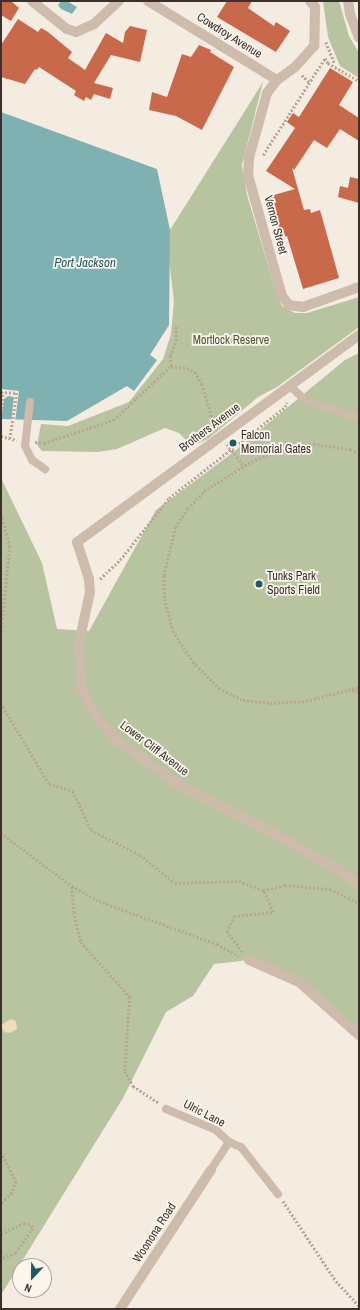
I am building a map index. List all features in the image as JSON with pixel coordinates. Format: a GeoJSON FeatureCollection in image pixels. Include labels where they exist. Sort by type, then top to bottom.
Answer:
{"type":"FeatureCollection","features":[{"type":"Feature","properties":{"kind":"street"},"geometry":{"type":"LineString","coordinates":[[32,1],[67,29],[76,32],[94,24],[119,1]]}},
{"type":"Feature","properties":{"kind":"street","name":"Cowdroy Avenue"},"geometry":{"type":"LineString","coordinates":[[148,1],[277,80]]}},
{"type":"Feature","properties":{"kind":"street"},"geometry":{"type":"LineString","coordinates":[[310,1],[315,7],[316,35]]}},
{"type":"Feature","properties":{"kind":"street"},"geometry":{"type":"LineString","coordinates":[[348,1],[350,14],[359,37]]}},
{"type":"Feature","properties":{"kind":"street","name":"Vernon Street"},"geometry":{"type":"LineString","coordinates":[[316,35],[314,46],[306,56],[277,80],[268,93],[248,158],[248,175],[282,296],[289,305],[303,306],[359,287]]}},
{"type":"Feature","properties":{"kind":"street","name":"Brothers Avenue"},"geometry":{"type":"LineString","coordinates":[[77,542],[293,389],[359,335]]}},
{"type":"Feature","properties":{"kind":"street","name":"Lower Cliff Avenue"},"geometry":{"type":"LineString","coordinates":[[77,542],[90,579],[90,592],[79,643],[81,688],[94,714],[117,740],[179,785],[284,839],[342,872],[359,886]]}},
{"type":"Feature","properties":{"kind":"street"},"geometry":{"type":"LineString","coordinates":[[249,960],[299,982],[359,1035]]}},
{"type":"Feature","properties":{"kind":"street","name":"Woonona Road"},"geometry":{"type":"LineString","coordinates":[[120,1309],[211,1170]]}},
{"type":"Feature","properties":{"kind":"lane"},"geometry":{"type":"LineString","coordinates":[[293,389],[306,401],[359,418]]}},
{"type":"Feature","properties":{"kind":"lane"},"geometry":{"type":"LineString","coordinates":[[30,402],[26,441],[27,453],[45,469]]}},
{"type":"Feature","properties":{"kind":"lane","name":"Ulric Lane"},"geometry":{"type":"LineString","coordinates":[[166,1109],[216,1130],[229,1142],[241,1147],[278,1194]]}},
{"type":"Feature","properties":{"kind":"lane","name":"Ulric Lane"},"geometry":{"type":"LineString","coordinates":[[211,1170],[229,1142]]}},
{"type":"Feature","properties":{"kind":"path"},"geometry":{"type":"LineString","coordinates":[[316,35],[326,41],[334,62]]}},
{"type":"Feature","properties":{"kind":"path"},"geometry":{"type":"LineString","coordinates":[[259,161],[325,58],[328,63],[359,82]]}},
{"type":"Feature","properties":{"kind":"path"},"geometry":{"type":"LineString","coordinates":[[302,74],[309,82]]}},
{"type":"Feature","properties":{"kind":"path"},"geometry":{"type":"LineString","coordinates":[[171,366],[170,356],[176,341],[176,326]]}},
{"type":"Feature","properties":{"kind":"path"},"geometry":{"type":"LineString","coordinates":[[171,366],[187,368],[195,372],[202,384],[212,423],[217,432]]}},
{"type":"Feature","properties":{"kind":"path"},"geometry":{"type":"LineString","coordinates":[[1,436],[10,440],[44,443],[113,420],[171,366]]}},
{"type":"Feature","properties":{"kind":"path"},"geometry":{"type":"LineString","coordinates":[[90,579],[100,579],[120,560],[169,498],[285,407],[293,389]]}},
{"type":"Feature","properties":{"kind":"path"},"geometry":{"type":"LineString","coordinates":[[1,413],[2,392],[16,393],[10,440]]}},
{"type":"Feature","properties":{"kind":"path"},"geometry":{"type":"LineString","coordinates":[[359,454],[351,450],[315,444],[279,450],[244,466],[206,490],[188,509],[176,527],[164,576],[165,599],[173,631],[193,662],[219,688],[243,700],[306,701],[359,687]]}},
{"type":"Feature","properties":{"kind":"path"},"geometry":{"type":"LineString","coordinates":[[231,450],[244,466]]}},
{"type":"Feature","properties":{"kind":"path"},"geometry":{"type":"LineString","coordinates":[[1,514],[10,546],[1,635]]}},
{"type":"Feature","properties":{"kind":"path"},"geometry":{"type":"LineString","coordinates":[[352,690],[359,692]]}},
{"type":"Feature","properties":{"kind":"path"},"geometry":{"type":"LineString","coordinates":[[1,703],[49,784],[73,791],[91,830],[140,855],[175,883],[239,881],[263,890],[285,885],[330,889],[359,903]]}},
{"type":"Feature","properties":{"kind":"path"},"geometry":{"type":"LineString","coordinates":[[1,833],[72,886],[99,901],[217,944],[249,960]]}},
{"type":"Feature","properties":{"kind":"path"},"geometry":{"type":"LineString","coordinates":[[72,886],[74,912],[81,942],[130,997],[125,1071],[133,1086],[152,1096],[166,1109]]}},
{"type":"Feature","properties":{"kind":"path"},"geometry":{"type":"LineString","coordinates":[[249,960],[227,932],[234,916],[273,912],[263,890]]}},
{"type":"Feature","properties":{"kind":"path"},"geometry":{"type":"LineString","coordinates":[[1,1152],[16,1181],[12,1193],[1,1204]]}},
{"type":"Feature","properties":{"kind":"path"},"geometry":{"type":"LineString","coordinates":[[278,1194],[336,1281],[359,1306]]}},
{"type":"Feature","properties":{"kind":"path"},"geometry":{"type":"LineString","coordinates":[[1,1234],[24,1223],[32,1225],[33,1228],[16,1253],[1,1259]]}},
{"type":"Feature","properties":{"kind":"green space"},"geometry":{"type":"Polygon","coordinates":[[[323,1],[339,1],[349,36],[359,53],[359,78],[340,66],[328,37],[323,1]]]}},
{"type":"Feature","properties":{"kind":"green space","name":"Mortlock Reserve"},"geometry":{"type":"Polygon","coordinates":[[[263,82],[242,165],[247,195],[276,292],[282,306],[295,313],[307,313],[359,297],[359,327],[277,387],[258,397],[208,439],[197,444],[188,442],[179,433],[165,428],[117,449],[98,452],[42,451],[37,445],[41,424],[68,426],[129,402],[163,359],[171,334],[174,301],[169,260],[170,230],[263,82]]]}},
{"type":"Feature","properties":{"kind":"green space"},"geometry":{"type":"Polygon","coordinates":[[[359,353],[359,1035],[299,982],[249,960],[214,964],[193,996],[166,1012],[123,1098],[24,1258],[12,1258],[12,1277],[1,1295],[1,478],[42,563],[57,629],[89,631],[156,510],[231,454],[345,360],[359,353]]]}},
{"type":"Feature","properties":{"kind":"sand"},"geometry":{"type":"Polygon","coordinates":[[[11,1019],[16,1021],[17,1029],[10,1033],[4,1032],[1,1025],[11,1019]]]}},
{"type":"Feature","properties":{"kind":"water"},"geometry":{"type":"Polygon","coordinates":[[[61,1],[67,1],[77,7],[72,14],[61,9],[58,5],[61,1]]]}},
{"type":"Feature","properties":{"kind":"water","name":"Port Jackson"},"geometry":{"type":"Polygon","coordinates":[[[1,112],[157,169],[170,230],[169,325],[150,355],[157,360],[134,391],[127,386],[67,421],[1,419],[1,112]]]}},
{"type":"Feature","properties":{"kind":"pier"},"geometry":{"type":"Polygon","coordinates":[[[1,389],[19,391],[15,422],[11,422],[14,397],[8,396],[4,399],[1,421],[1,389]]]}},
{"type":"Feature","properties":{"kind":"building"},"geometry":{"type":"Polygon","coordinates":[[[1,1],[11,1],[19,8],[11,21],[1,15],[1,1]]]}},
{"type":"Feature","properties":{"kind":"building"},"geometry":{"type":"Polygon","coordinates":[[[227,1],[252,1],[248,8],[274,26],[276,22],[290,31],[276,52],[217,17],[227,1]]]}},
{"type":"Feature","properties":{"kind":"building"},"geometry":{"type":"Polygon","coordinates":[[[18,19],[38,32],[41,28],[48,32],[72,52],[68,58],[85,70],[106,33],[123,43],[125,32],[130,26],[147,30],[140,62],[111,55],[94,83],[113,88],[110,99],[94,94],[91,100],[86,97],[84,101],[74,95],[76,91],[39,67],[37,70],[35,69],[25,84],[1,77],[1,45],[18,19]]]}},
{"type":"Feature","properties":{"kind":"building"},"geometry":{"type":"Polygon","coordinates":[[[199,45],[211,50],[210,52],[234,67],[202,130],[176,116],[149,110],[152,92],[167,97],[182,54],[191,57],[199,45]]]}},
{"type":"Feature","properties":{"kind":"building"},"geometry":{"type":"Polygon","coordinates":[[[330,68],[353,82],[339,105],[359,118],[359,141],[340,129],[327,148],[314,140],[294,170],[292,168],[304,210],[310,209],[311,213],[320,210],[339,278],[303,289],[287,236],[283,237],[267,197],[295,189],[266,171],[295,128],[287,122],[293,113],[299,117],[330,68]]]}},
{"type":"Feature","properties":{"kind":"building"},"geometry":{"type":"Polygon","coordinates":[[[350,177],[359,179],[359,203],[338,197],[340,186],[348,188],[350,177]]]}},
{"type":"Feature","properties":{"kind":"place","name":"Falcon Memorial Gates"},"geometry":{"type":"Point","coordinates":[233,443]}},
{"type":"Feature","properties":{"kind":"place","name":"Tunks Park Sports Field"},"geometry":{"type":"Point","coordinates":[259,584]}}]}
